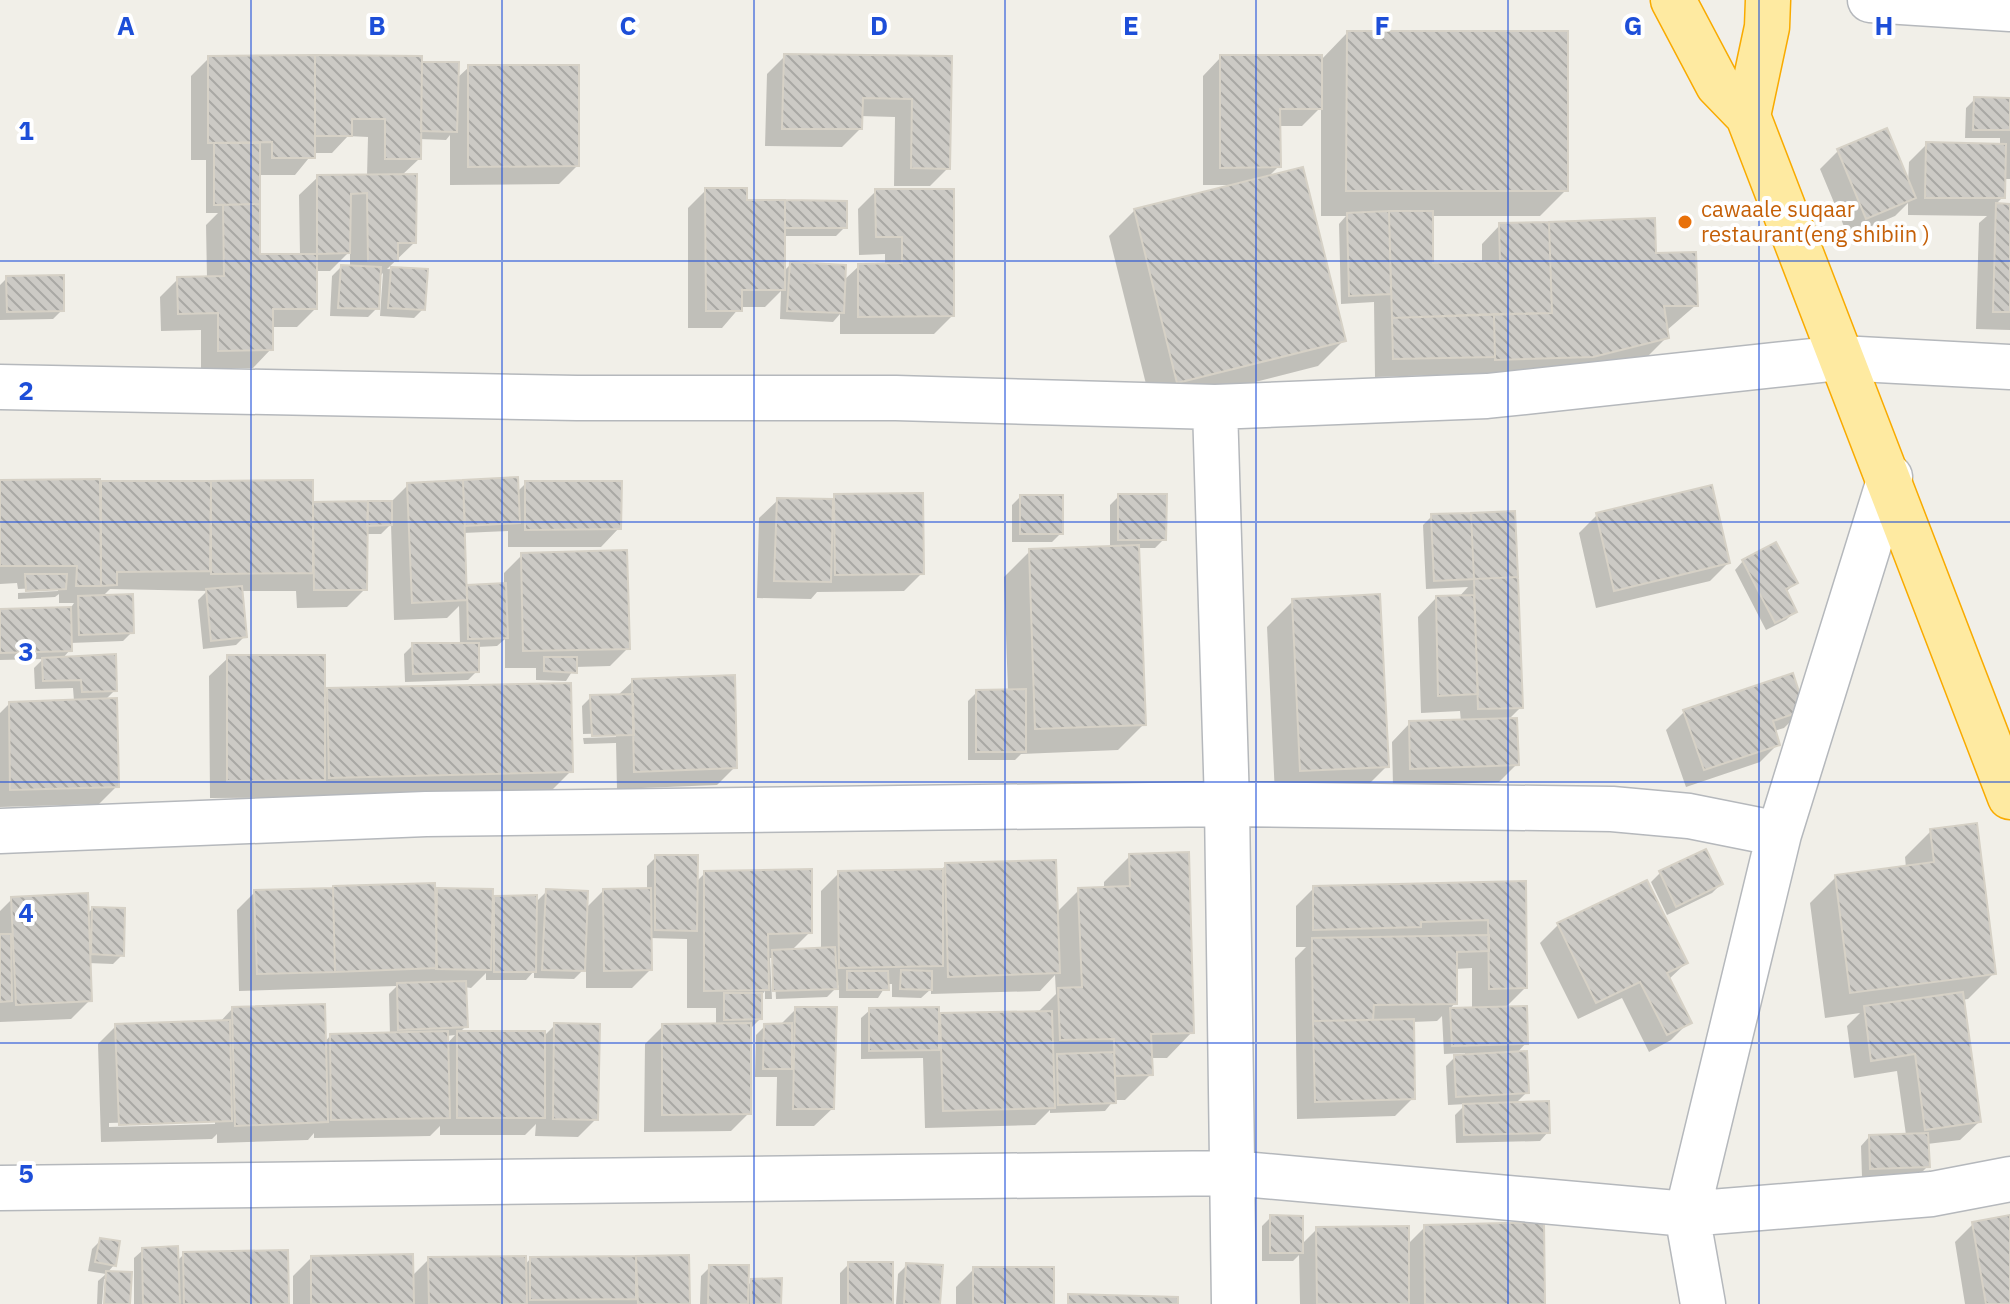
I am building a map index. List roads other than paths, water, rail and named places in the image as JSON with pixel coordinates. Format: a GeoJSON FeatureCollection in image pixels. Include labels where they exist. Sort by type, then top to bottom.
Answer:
{"type":"FeatureCollection","features":[{"type":"Feature","properties":{"kind":"highway"},"geometry":{"type":"LineString","coordinates":[[1673,0],[1718,85],[1748,116],[1840,358],[1890,477],[2010,797]]}},
{"type":"Feature","properties":{"kind":"highway"},"geometry":{"type":"LineString","coordinates":[[1748,116],[1767,27],[1768,0]]}},
{"type":"Feature","properties":{"kind":"street"},"geometry":{"type":"LineString","coordinates":[[1870,0],[2010,9]]}},
{"type":"Feature","properties":{"kind":"street"},"geometry":{"type":"LineString","coordinates":[[0,387],[577,398],[896,398],[1215,407],[1487,396],[1840,358],[2010,367]]}},
{"type":"Feature","properties":{"kind":"street"},"geometry":{"type":"LineString","coordinates":[[1215,407],[1227,804],[1234,1304]]}},
{"type":"Feature","properties":{"kind":"street"},"geometry":{"type":"LineString","coordinates":[[1703,1304],[1687,1214],[1779,834],[1890,477]]}},
{"type":"Feature","properties":{"kind":"street"},"geometry":{"type":"LineString","coordinates":[[0,831],[426,814],[1227,804],[1612,809],[1689,816],[1779,834]]}},
{"type":"Feature","properties":{"kind":"street"},"geometry":{"type":"LineString","coordinates":[[0,1188],[1232,1173],[1687,1214],[1932,1194],[2010,1179]]}},
{"type":"Feature","properties":{"kind":"place","name":"cawaale suqaar restaurant(eng shibiin )"},"geometry":{"type":"Point","coordinates":[1685,222]}}]}
